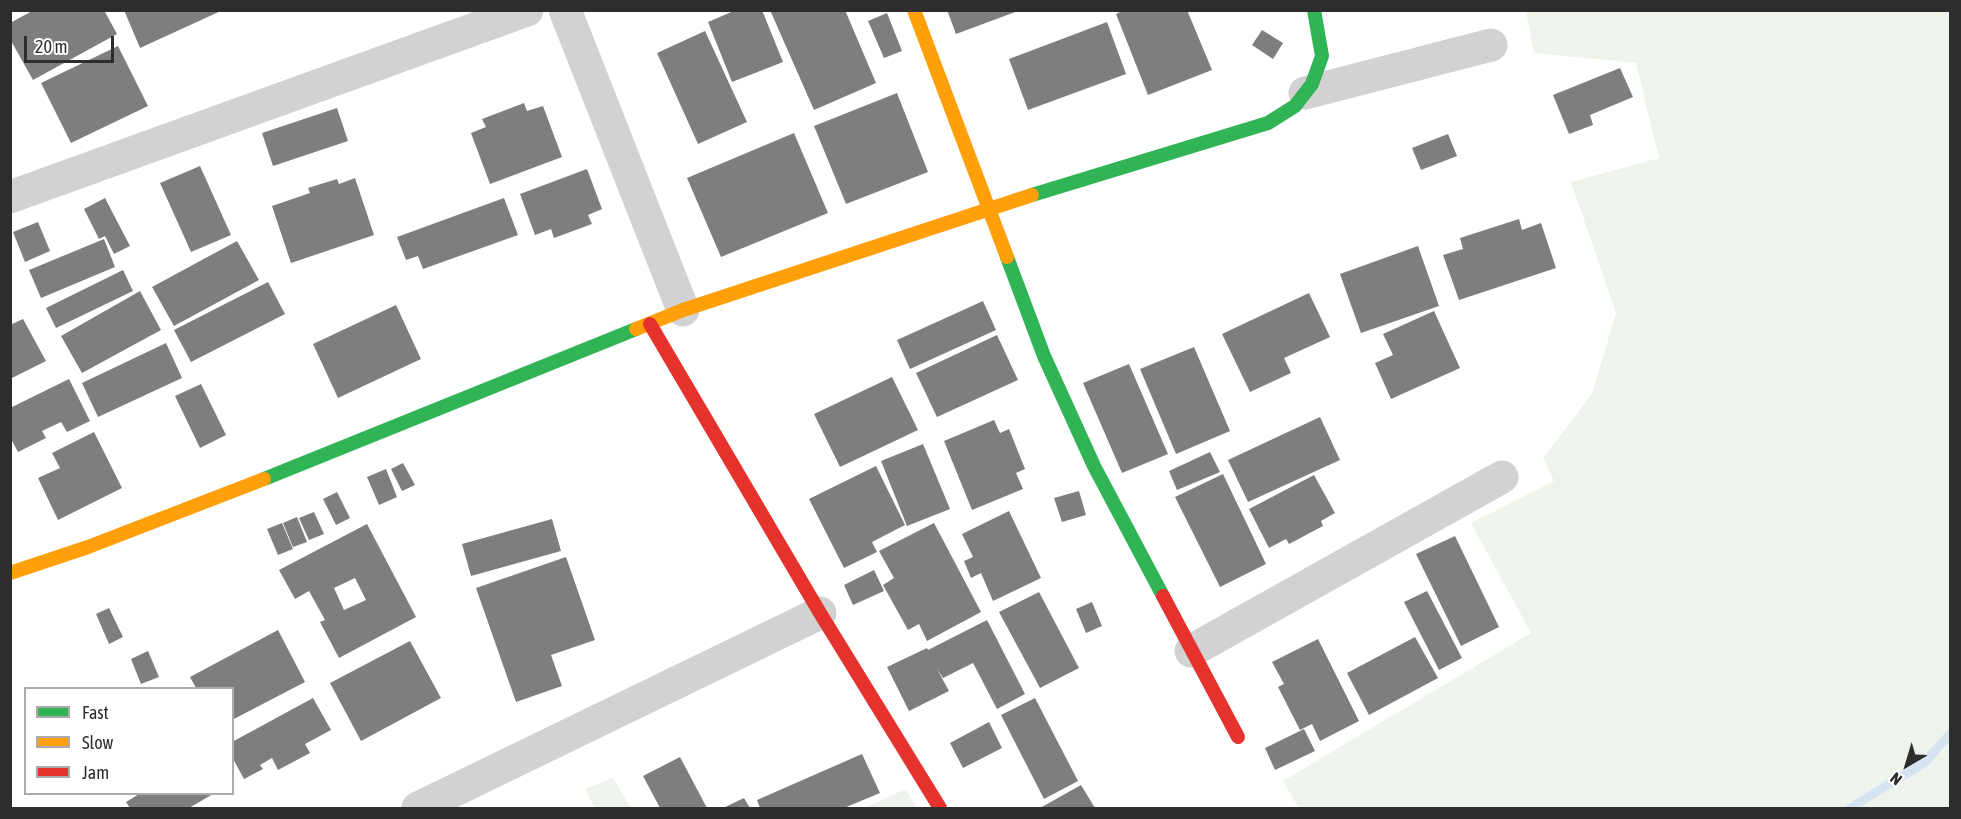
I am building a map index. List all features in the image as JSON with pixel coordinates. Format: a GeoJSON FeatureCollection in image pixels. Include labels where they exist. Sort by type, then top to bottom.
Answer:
{"type":"FeatureCollection","features":[{"type":"Feature","properties":{"kind":"street"},"geometry":{"type":"LineString","coordinates":[[10,197],[527,10]]}},
{"type":"Feature","properties":{"kind":"street"},"geometry":{"type":"LineString","coordinates":[[565,10],[683,310]]}},
{"type":"Feature","properties":{"kind":"street"},"geometry":{"type":"LineString","coordinates":[[914,10],[1044,356],[1094,466],[1238,737]]}},
{"type":"Feature","properties":{"kind":"street"},"geometry":{"type":"LineString","coordinates":[[10,573],[88,547],[423,417],[683,310],[989,208],[1268,123],[1295,106],[1312,84],[1322,56],[1314,10]]}},
{"type":"Feature","properties":{"kind":"street"},"geometry":{"type":"LineString","coordinates":[[1305,93],[1491,45]]}},
{"type":"Feature","properties":{"kind":"street"},"geometry":{"type":"LineString","coordinates":[[650,324],[820,613],[940,808]]}},
{"type":"Feature","properties":{"kind":"street"},"geometry":{"type":"LineString","coordinates":[[1191,651],[1502,477]]}},
{"type":"Feature","properties":{"kind":"street"},"geometry":{"type":"LineString","coordinates":[[418,808],[820,613]]}},
{"type":"Feature","properties":{"kind":"shaded area"},"geometry":{"type":"Polygon","coordinates":[[[1526,11],[1950,11],[1950,808],[1299,808],[1283,781],[1531,633],[1471,523],[1554,481],[1543,458],[1592,394],[1616,313],[1571,182],[1659,158],[1636,63],[1534,53],[1526,11]]]}},
{"type":"Feature","properties":{"kind":"shaded area"},"geometry":{"type":"Polygon","coordinates":[[[613,778],[631,808],[595,808],[585,789],[613,778]]]}},
{"type":"Feature","properties":{"kind":"shaded area"},"geometry":{"type":"Polygon","coordinates":[[[906,789],[917,808],[864,808],[906,789]]]}},
{"type":"Feature","properties":{"kind":"building"},"geometry":{"type":"Polygon","coordinates":[[[34,10],[104,10],[117,34],[33,80],[10,39],[10,23],[34,10]]]}},
{"type":"Feature","properties":{"kind":"building"},"geometry":{"type":"Polygon","coordinates":[[[124,10],[223,10],[140,48],[124,10]]]}},
{"type":"Feature","properties":{"kind":"building"},"geometry":{"type":"Polygon","coordinates":[[[736,10],[762,10],[783,62],[732,82],[708,22],[736,10]]]}},
{"type":"Feature","properties":{"kind":"building"},"geometry":{"type":"Polygon","coordinates":[[[770,10],[845,10],[876,83],[814,110],[770,10]]]}},
{"type":"Feature","properties":{"kind":"building"},"geometry":{"type":"Polygon","coordinates":[[[947,10],[1018,10],[1018,11],[956,34],[947,10]]]}},
{"type":"Feature","properties":{"kind":"building"},"geometry":{"type":"Polygon","coordinates":[[[1124,10],[1187,10],[1212,70],[1148,95],[1116,14],[1124,10]]]}},
{"type":"Feature","properties":{"kind":"building"},"geometry":{"type":"Polygon","coordinates":[[[887,13],[902,51],[884,58],[868,21],[887,13]]]}},
{"type":"Feature","properties":{"kind":"building"},"geometry":{"type":"Polygon","coordinates":[[[1107,22],[1126,74],[1028,110],[1009,59],[1107,22]]]}},
{"type":"Feature","properties":{"kind":"building"},"geometry":{"type":"Polygon","coordinates":[[[1262,30],[1283,43],[1273,59],[1252,45],[1262,30]]]}},
{"type":"Feature","properties":{"kind":"building"},"geometry":{"type":"Polygon","coordinates":[[[705,31],[747,122],[698,144],[657,53],[705,31]]]}},
{"type":"Feature","properties":{"kind":"building"},"geometry":{"type":"Polygon","coordinates":[[[118,46],[148,106],[71,143],[41,83],[118,46]]]}},
{"type":"Feature","properties":{"kind":"building"},"geometry":{"type":"Polygon","coordinates":[[[1620,68],[1633,97],[1590,115],[1593,125],[1569,134],[1553,95],[1620,68]]]}},
{"type":"Feature","properties":{"kind":"building"},"geometry":{"type":"Polygon","coordinates":[[[897,93],[928,172],[846,204],[814,126],[897,93]]]}},
{"type":"Feature","properties":{"kind":"building"},"geometry":{"type":"Polygon","coordinates":[[[524,103],[527,111],[543,106],[562,157],[490,184],[471,133],[486,127],[482,119],[524,103]]]}},
{"type":"Feature","properties":{"kind":"building"},"geometry":{"type":"Polygon","coordinates":[[[337,108],[348,141],[273,166],[262,133],[337,108]]]}},
{"type":"Feature","properties":{"kind":"building"},"geometry":{"type":"Polygon","coordinates":[[[794,133],[828,213],[721,257],[687,178],[794,133]]]}},
{"type":"Feature","properties":{"kind":"building"},"geometry":{"type":"Polygon","coordinates":[[[1448,134],[1457,156],[1421,170],[1412,148],[1448,134]]]}},
{"type":"Feature","properties":{"kind":"building"},"geometry":{"type":"Polygon","coordinates":[[[200,166],[231,235],[191,252],[160,183],[200,166]]]}},
{"type":"Feature","properties":{"kind":"building"},"geometry":{"type":"Polygon","coordinates":[[[587,169],[602,209],[588,215],[592,224],[554,238],[551,229],[535,235],[520,194],[587,169]]]}},
{"type":"Feature","properties":{"kind":"building"},"geometry":{"type":"Polygon","coordinates":[[[355,178],[374,235],[291,263],[272,206],[310,193],[308,188],[337,179],[339,184],[355,178]]]}},
{"type":"Feature","properties":{"kind":"building"},"geometry":{"type":"Polygon","coordinates":[[[105,198],[130,246],[114,254],[105,236],[99,239],[84,209],[105,198]]]}},
{"type":"Feature","properties":{"kind":"building"},"geometry":{"type":"Polygon","coordinates":[[[504,198],[518,235],[423,269],[418,256],[406,260],[397,237],[504,198]]]}},
{"type":"Feature","properties":{"kind":"building"},"geometry":{"type":"Polygon","coordinates":[[[1519,219],[1522,230],[1541,223],[1556,268],[1459,300],[1443,255],[1463,249],[1460,238],[1519,219]]]}},
{"type":"Feature","properties":{"kind":"building"},"geometry":{"type":"Polygon","coordinates":[[[38,222],[50,251],[25,262],[13,232],[38,222]]]}},
{"type":"Feature","properties":{"kind":"building"},"geometry":{"type":"Polygon","coordinates":[[[104,239],[115,267],[41,298],[29,270],[104,239]]]}},
{"type":"Feature","properties":{"kind":"building"},"geometry":{"type":"Polygon","coordinates":[[[237,241],[259,280],[174,326],[152,287],[237,241]]]}},
{"type":"Feature","properties":{"kind":"building"},"geometry":{"type":"Polygon","coordinates":[[[1418,246],[1439,306],[1361,333],[1340,274],[1418,246]]]}},
{"type":"Feature","properties":{"kind":"building"},"geometry":{"type":"Polygon","coordinates":[[[123,270],[133,291],[56,328],[46,308],[123,270]]]}},
{"type":"Feature","properties":{"kind":"building"},"geometry":{"type":"Polygon","coordinates":[[[268,282],[285,314],[191,362],[174,330],[268,282]]]}},
{"type":"Feature","properties":{"kind":"building"},"geometry":{"type":"Polygon","coordinates":[[[140,291],[161,330],[82,373],[61,336],[140,291]]]}},
{"type":"Feature","properties":{"kind":"building"},"geometry":{"type":"Polygon","coordinates":[[[1309,293],[1330,337],[1284,358],[1291,373],[1250,392],[1222,334],[1309,293]]]}},
{"type":"Feature","properties":{"kind":"building"},"geometry":{"type":"Polygon","coordinates":[[[983,301],[996,330],[910,369],[897,340],[983,301]]]}},
{"type":"Feature","properties":{"kind":"building"},"geometry":{"type":"Polygon","coordinates":[[[396,305],[421,359],[338,398],[313,344],[396,305]]]}},
{"type":"Feature","properties":{"kind":"building"},"geometry":{"type":"Polygon","coordinates":[[[1434,311],[1460,368],[1391,399],[1375,363],[1393,355],[1383,334],[1434,311]]]}},
{"type":"Feature","properties":{"kind":"building"},"geometry":{"type":"Polygon","coordinates":[[[23,319],[46,361],[10,379],[10,325],[23,319]]]}},
{"type":"Feature","properties":{"kind":"building"},"geometry":{"type":"Polygon","coordinates":[[[997,335],[1018,380],[937,417],[916,373],[997,335]]]}},
{"type":"Feature","properties":{"kind":"building"},"geometry":{"type":"Polygon","coordinates":[[[166,343],[182,378],[98,417],[82,383],[166,343]]]}},
{"type":"Feature","properties":{"kind":"building"},"geometry":{"type":"Polygon","coordinates":[[[1194,347],[1230,431],[1176,454],[1140,369],[1194,347]]]}},
{"type":"Feature","properties":{"kind":"building"},"geometry":{"type":"Polygon","coordinates":[[[1129,364],[1168,454],[1122,473],[1083,383],[1129,364]]]}},
{"type":"Feature","properties":{"kind":"building"},"geometry":{"type":"Polygon","coordinates":[[[892,377],[918,430],[840,467],[814,414],[892,377]]]}},
{"type":"Feature","properties":{"kind":"building"},"geometry":{"type":"Polygon","coordinates":[[[69,379],[90,421],[67,432],[61,422],[42,431],[46,438],[18,452],[10,437],[10,408],[69,379]]]}},
{"type":"Feature","properties":{"kind":"building"},"geometry":{"type":"Polygon","coordinates":[[[201,384],[226,435],[200,448],[175,396],[201,384]]]}},
{"type":"Feature","properties":{"kind":"building"},"geometry":{"type":"Polygon","coordinates":[[[1320,417],[1340,460],[1248,502],[1228,460],[1320,417]]]}},
{"type":"Feature","properties":{"kind":"building"},"geometry":{"type":"Polygon","coordinates":[[[994,420],[1000,433],[1009,429],[1025,469],[1016,473],[1023,489],[972,510],[944,441],[994,420]]]}},
{"type":"Feature","properties":{"kind":"building"},"geometry":{"type":"Polygon","coordinates":[[[94,432],[122,488],[58,520],[38,478],[60,468],[52,453],[94,432]]]}},
{"type":"Feature","properties":{"kind":"building"},"geometry":{"type":"Polygon","coordinates":[[[923,444],[950,509],[907,526],[881,461],[923,444]]]}},
{"type":"Feature","properties":{"kind":"building"},"geometry":{"type":"Polygon","coordinates":[[[1210,452],[1220,472],[1177,490],[1169,471],[1210,452]]]}},
{"type":"Feature","properties":{"kind":"building"},"geometry":{"type":"Polygon","coordinates":[[[403,463],[415,485],[402,491],[391,469],[403,463]]]}},
{"type":"Feature","properties":{"kind":"building"},"geometry":{"type":"Polygon","coordinates":[[[876,466],[905,525],[872,542],[877,552],[844,568],[809,499],[876,466]]]}},
{"type":"Feature","properties":{"kind":"building"},"geometry":{"type":"Polygon","coordinates":[[[386,469],[397,497],[379,505],[367,477],[386,469]]]}},
{"type":"Feature","properties":{"kind":"building"},"geometry":{"type":"Polygon","coordinates":[[[1223,474],[1266,564],[1220,587],[1175,497],[1223,474]]]}},
{"type":"Feature","properties":{"kind":"building"},"geometry":{"type":"Polygon","coordinates":[[[1314,475],[1335,513],[1321,521],[1323,526],[1289,544],[1286,539],[1269,548],[1249,509],[1314,475]]]}},
{"type":"Feature","properties":{"kind":"building"},"geometry":{"type":"Polygon","coordinates":[[[1079,491],[1086,515],[1062,522],[1054,498],[1079,491]]]}},
{"type":"Feature","properties":{"kind":"building"},"geometry":{"type":"Polygon","coordinates":[[[337,492],[350,518],[336,525],[323,499],[337,492]]]}},
{"type":"Feature","properties":{"kind":"building"},"geometry":{"type":"Polygon","coordinates":[[[1009,511],[1041,578],[993,601],[981,573],[971,578],[964,561],[973,557],[962,534],[1009,511]]]}},
{"type":"Feature","properties":{"kind":"building"},"geometry":{"type":"Polygon","coordinates":[[[314,512],[324,534],[309,540],[299,518],[314,512]]]}},
{"type":"Feature","properties":{"kind":"building"},"geometry":{"type":"Polygon","coordinates":[[[297,517],[307,542],[293,547],[283,523],[297,517]]]}},
{"type":"Feature","properties":{"kind":"building"},"geometry":{"type":"Polygon","coordinates":[[[552,519],[561,551],[471,576],[462,544],[552,519]]]}},
{"type":"Feature","properties":{"kind":"building"},"geometry":{"type":"Polygon","coordinates":[[[282,523],[293,549],[278,555],[267,529],[282,523]]]}},
{"type":"Feature","properties":{"kind":"building"},"geometry":{"type":"Polygon","coordinates":[[[934,523],[981,612],[927,641],[919,624],[908,630],[883,585],[894,578],[879,551],[934,523]]]}},
{"type":"Feature","properties":{"kind":"building"},"geometry":{"type":"Polygon","coordinates":[[[367,524],[416,617],[339,658],[320,622],[325,620],[309,591],[295,599],[279,570],[367,524]],[[355,578],[334,588],[344,610],[366,600],[355,578]]]}},
{"type":"Feature","properties":{"kind":"building"},"geometry":{"type":"Polygon","coordinates":[[[1455,536],[1499,627],[1461,646],[1416,554],[1455,536]]]}},
{"type":"Feature","properties":{"kind":"building"},"geometry":{"type":"Polygon","coordinates":[[[566,557],[595,640],[551,655],[562,686],[516,702],[476,588],[566,557]]]}},
{"type":"Feature","properties":{"kind":"building"},"geometry":{"type":"Polygon","coordinates":[[[874,570],[884,591],[853,605],[844,585],[874,570]]]}},
{"type":"Feature","properties":{"kind":"building"},"geometry":{"type":"Polygon","coordinates":[[[1427,591],[1462,658],[1439,670],[1404,602],[1427,591]]]}},
{"type":"Feature","properties":{"kind":"building"},"geometry":{"type":"Polygon","coordinates":[[[1039,592],[1079,668],[1040,688],[999,612],[1039,592]]]}},
{"type":"Feature","properties":{"kind":"building"},"geometry":{"type":"Polygon","coordinates":[[[1092,602],[1102,626],[1086,633],[1076,609],[1092,602]]]}},
{"type":"Feature","properties":{"kind":"building"},"geometry":{"type":"Polygon","coordinates":[[[109,608],[123,637],[109,644],[96,614],[109,608]]]}},
{"type":"Feature","properties":{"kind":"building"},"geometry":{"type":"Polygon","coordinates":[[[987,620],[1025,694],[997,709],[973,663],[943,678],[937,669],[949,691],[909,711],[887,667],[927,648],[928,650],[987,620]]]}},
{"type":"Feature","properties":{"kind":"building"},"geometry":{"type":"Polygon","coordinates":[[[278,630],[305,682],[234,719],[234,687],[195,687],[190,677],[278,630]]]}},
{"type":"Feature","properties":{"kind":"building"},"geometry":{"type":"Polygon","coordinates":[[[1415,637],[1438,678],[1369,715],[1347,673],[1415,637]]]}},
{"type":"Feature","properties":{"kind":"building"},"geometry":{"type":"Polygon","coordinates":[[[1318,639],[1359,721],[1320,741],[1312,724],[1300,730],[1278,687],[1284,684],[1272,662],[1318,639]]]}},
{"type":"Feature","properties":{"kind":"building"},"geometry":{"type":"Polygon","coordinates":[[[410,641],[441,698],[361,741],[330,683],[410,641]]]}},
{"type":"Feature","properties":{"kind":"building"},"geometry":{"type":"Polygon","coordinates":[[[148,651],[159,677],[141,684],[131,659],[148,651]]]}},
{"type":"Feature","properties":{"kind":"building"},"geometry":{"type":"Polygon","coordinates":[[[313,698],[331,730],[305,744],[310,753],[278,770],[272,758],[260,765],[263,769],[244,779],[234,761],[234,741],[313,698]]]}},
{"type":"Feature","properties":{"kind":"building"},"geometry":{"type":"Polygon","coordinates":[[[1035,698],[1078,781],[1044,799],[1001,715],[1035,698]]]}},
{"type":"Feature","properties":{"kind":"building"},"geometry":{"type":"Polygon","coordinates":[[[989,722],[1002,748],[963,768],[950,743],[989,722]]]}},
{"type":"Feature","properties":{"kind":"building"},"geometry":{"type":"Polygon","coordinates":[[[1304,729],[1315,751],[1275,770],[1265,748],[1304,729]]]}},
{"type":"Feature","properties":{"kind":"building"},"geometry":{"type":"Polygon","coordinates":[[[862,754],[880,793],[844,808],[760,808],[757,800],[862,754]]]}},
{"type":"Feature","properties":{"kind":"building"},"geometry":{"type":"Polygon","coordinates":[[[680,757],[707,808],[660,808],[643,776],[680,757]]]}},
{"type":"Feature","properties":{"kind":"building"},"geometry":{"type":"Polygon","coordinates":[[[1081,785],[1095,808],[1040,808],[1081,785]]]}},
{"type":"Feature","properties":{"kind":"building"},"geometry":{"type":"Polygon","coordinates":[[[137,795],[211,795],[189,808],[130,808],[126,802],[137,795]]]}},
{"type":"Feature","properties":{"kind":"building"},"geometry":{"type":"Polygon","coordinates":[[[744,798],[750,808],[723,808],[744,798]]]}},
{"type":"Feature","properties":{"kind":"waterway"},"geometry":{"type":"LineString","coordinates":[[1850,808],[1924,763],[1950,734]]}},
{"type":"Feature","properties":{"kind":"traffic: fast"},"geometry":{"type":"LineString","coordinates":[[1032,195],[1268,123],[1295,106],[1312,84],[1322,56],[1314,10]]}},
{"type":"Feature","properties":{"kind":"traffic: fast"},"geometry":{"type":"LineString","coordinates":[[1007,257],[1044,356],[1094,466],[1163,596]]}},
{"type":"Feature","properties":{"kind":"traffic: fast"},"geometry":{"type":"LineString","coordinates":[[264,479],[636,329]]}},
{"type":"Feature","properties":{"kind":"traffic: slow"},"geometry":{"type":"LineString","coordinates":[[914,10],[1007,257]]}},
{"type":"Feature","properties":{"kind":"traffic: slow"},"geometry":{"type":"LineString","coordinates":[[636,329],[683,310],[1032,195]]}},
{"type":"Feature","properties":{"kind":"traffic: slow"},"geometry":{"type":"LineString","coordinates":[[10,573],[88,547],[264,479]]}},
{"type":"Feature","properties":{"kind":"traffic: jam"},"geometry":{"type":"LineString","coordinates":[[650,324],[820,613],[940,808]]}},
{"type":"Feature","properties":{"kind":"traffic: jam"},"geometry":{"type":"LineString","coordinates":[[1163,596],[1238,737]]}}]}
